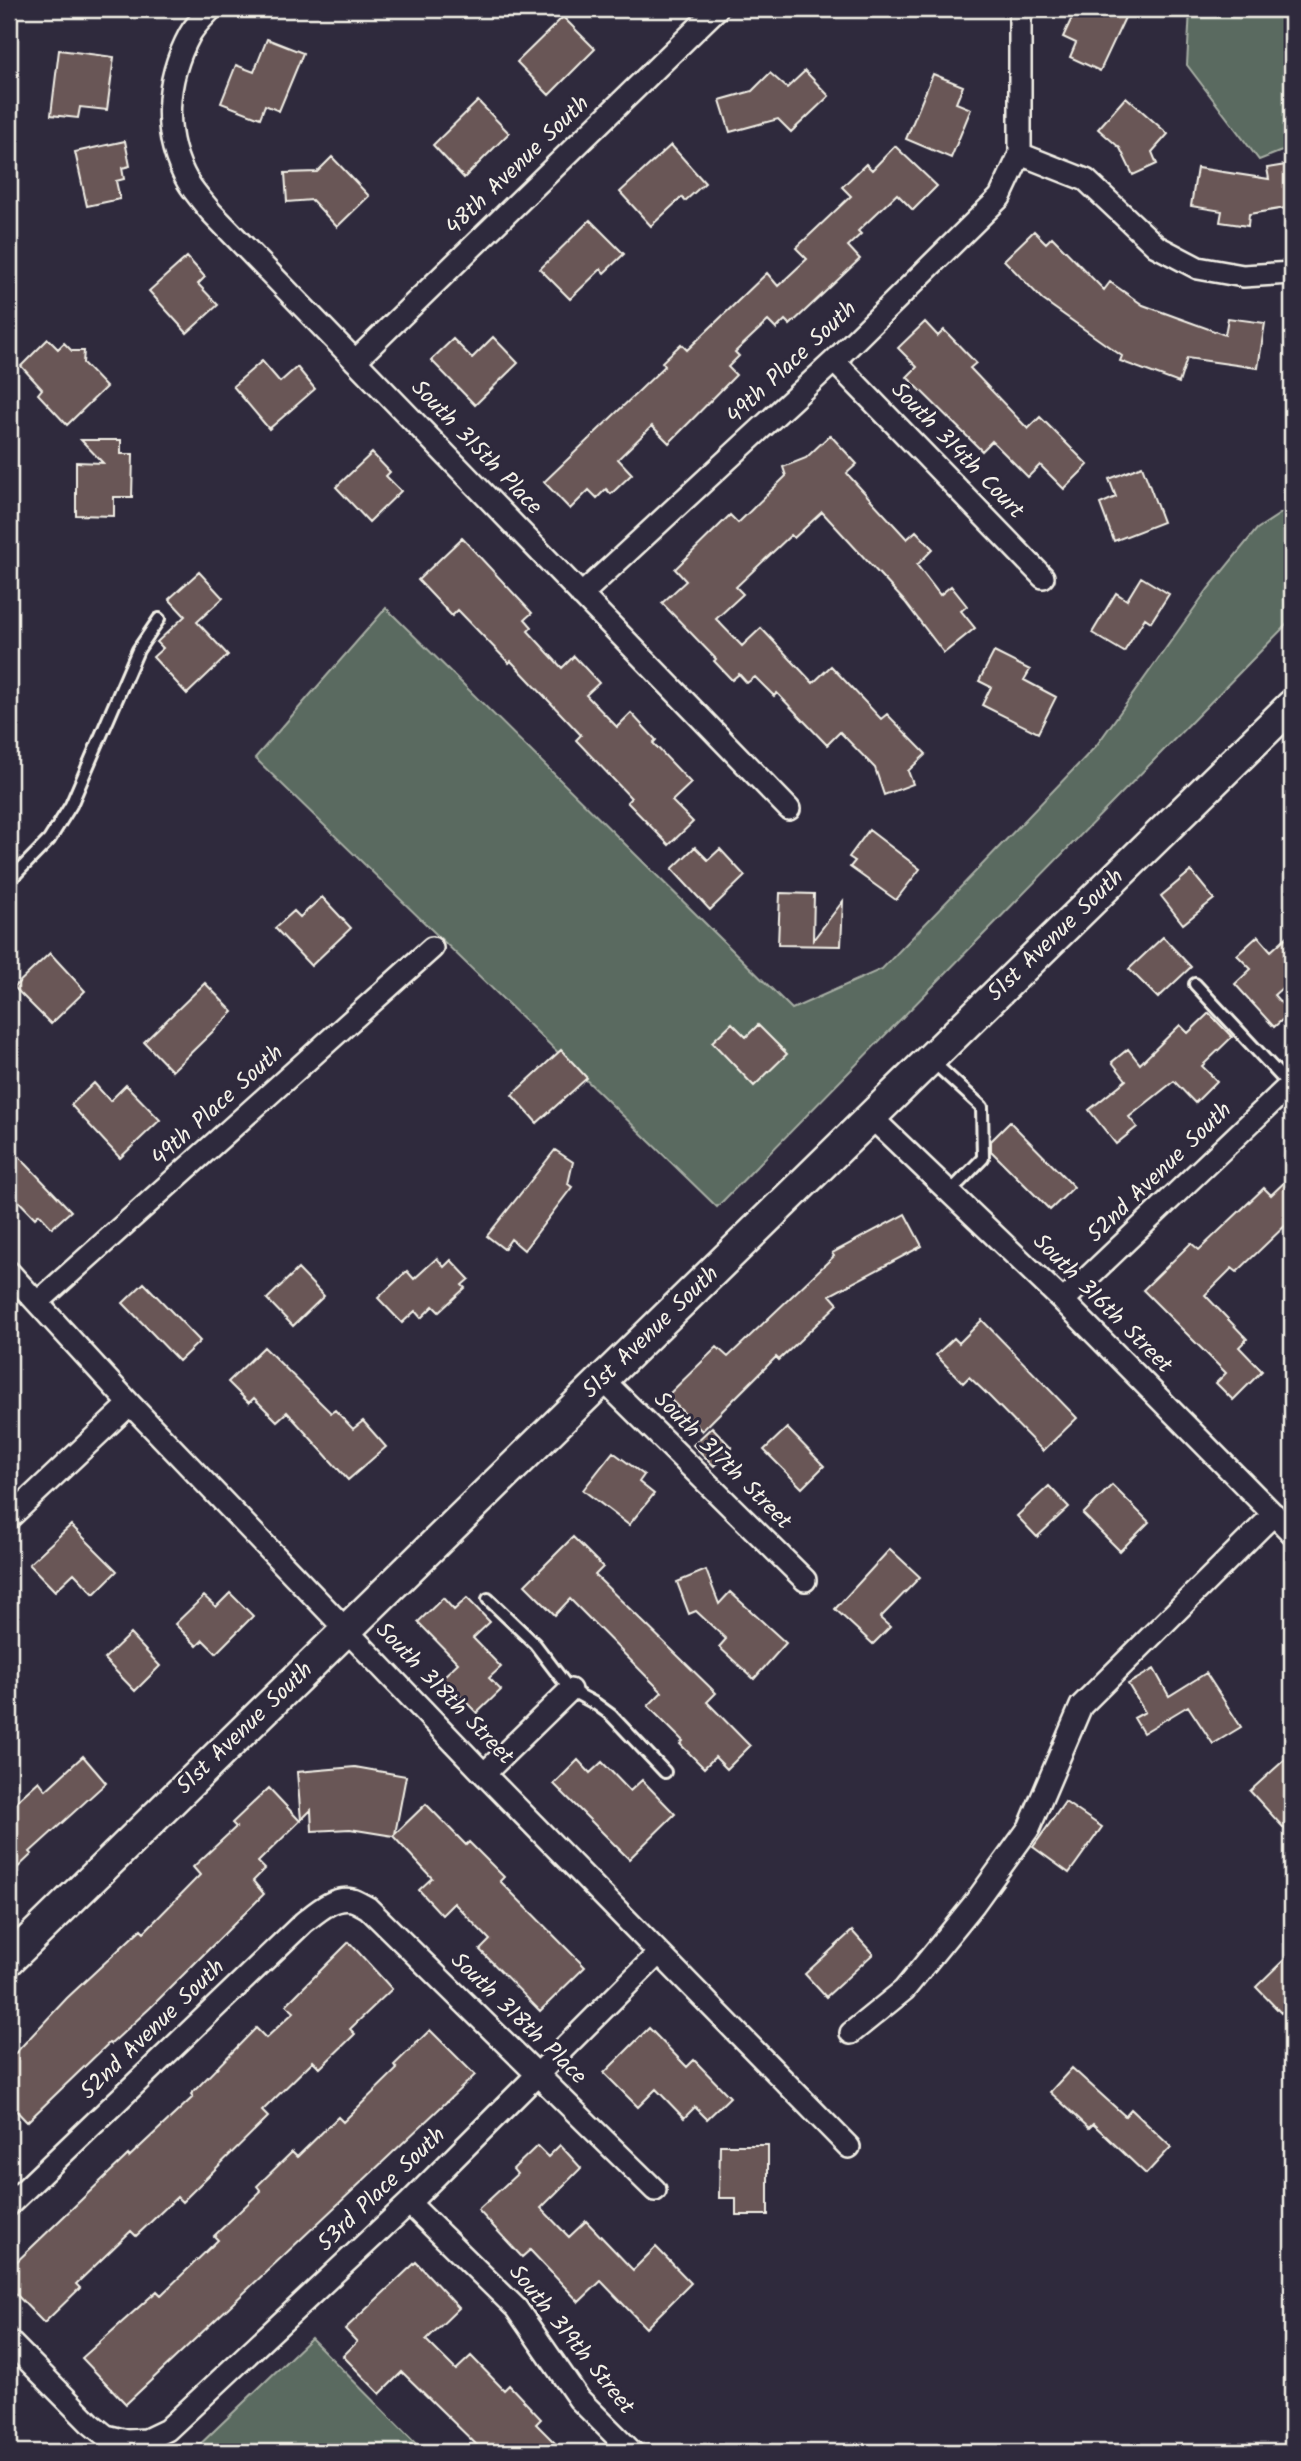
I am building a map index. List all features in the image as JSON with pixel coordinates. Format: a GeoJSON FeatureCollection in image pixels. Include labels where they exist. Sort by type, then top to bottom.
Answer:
{"type":"FeatureCollection","features":[{"type":"Feature","properties":{"kind":"main road","name":"51st Avenue South"},"geometry":{"type":"LineString","coordinates":[[9,1960],[1292,705]]}},
{"type":"Feature","properties":{"kind":"street","name":"South 315th Place"},"geometry":{"type":"LineString","coordinates":[[211,9],[191,33],[175,70],[168,100],[177,160],[188,183],[211,212],[789,809]]}},
{"type":"Feature","properties":{"kind":"street","name":"48th Avenue South"},"geometry":{"type":"LineString","coordinates":[[355,361],[717,9]]}},
{"type":"Feature","properties":{"kind":"street"},"geometry":{"type":"LineString","coordinates":[[1023,9],[1020,19],[1020,154],[1086,180],[1156,246],[1198,268],[1244,276],[1292,273]]}},
{"type":"Feature","properties":{"kind":"street","name":"49th Place South"},"geometry":{"type":"LineString","coordinates":[[581,595],[834,361],[1000,198],[1020,154]]}},
{"type":"Feature","properties":{"kind":"street","name":"South 314th Court"},"geometry":{"type":"LineString","coordinates":[[834,361],[1043,577]]}},
{"type":"Feature","properties":{"kind":"street","name":"49th Place South"},"geometry":{"type":"LineString","coordinates":[[38,1302],[432,948]]}},
{"type":"Feature","properties":{"kind":"street","name":"52nd Avenue South"},"geometry":{"type":"LineString","coordinates":[[1063,1301],[1291,1084]]}},
{"type":"Feature","properties":{"kind":"street","name":"South 316th Street"},"geometry":{"type":"LineString","coordinates":[[871,1117],[1063,1301],[1292,1533]]}},
{"type":"Feature","properties":{"kind":"street","name":"South 318th Street"},"geometry":{"type":"LineString","coordinates":[[9,1272],[130,1404],[484,1774],[849,2147]]}},
{"type":"Feature","properties":{"kind":"street","name":"South 317th Street"},"geometry":{"type":"LineString","coordinates":[[603,1380],[805,1580]]}},
{"type":"Feature","properties":{"kind":"street"},"geometry":{"type":"LineString","coordinates":[[9,1518],[130,1404]]}},
{"type":"Feature","properties":{"kind":"street"},"geometry":{"type":"LineString","coordinates":[[851,2033],[904,1990],[974,1904],[1029,1828],[1082,1706],[1274,1514]]}},
{"type":"Feature","properties":{"kind":"street"},"geometry":{"type":"LineString","coordinates":[[484,1774],[570,1690]]}},
{"type":"Feature","properties":{"kind":"street","name":"South 318th Place"},"geometry":{"type":"LineString","coordinates":[[338,1901],[352,1900],[368,1909],[655,2190]]}},
{"type":"Feature","properties":{"kind":"street","name":"52nd Avenue South"},"geometry":{"type":"LineString","coordinates":[[9,2205],[304,1922],[338,1901]]}},
{"type":"Feature","properties":{"kind":"street","name":"53rd Place South"},"geometry":{"type":"LineString","coordinates":[[9,2341],[106,2436],[127,2441],[146,2440],[167,2430],[409,2203],[659,1953]]}},
{"type":"Feature","properties":{"kind":"street","name":"South 319th Street"},"geometry":{"type":"LineString","coordinates":[[409,2203],[516,2308],[579,2399],[632,2452]]}},
{"type":"Feature","properties":{"kind":"lane"},"geometry":{"type":"LineString","coordinates":[[9,881],[49,840],[71,805],[138,650],[159,619]]}},
{"type":"Feature","properties":{"kind":"lane"},"geometry":{"type":"LineString","coordinates":[[1195,984],[1291,1084]]}},
{"type":"Feature","properties":{"kind":"lane"},"geometry":{"type":"LineString","coordinates":[[930,1059],[982,1107],[984,1158],[950,1192]]}},
{"type":"Feature","properties":{"kind":"lane"},"geometry":{"type":"LineString","coordinates":[[488,1599],[536,1644],[570,1690],[611,1715],[665,1772]]}},
{"type":"Feature","properties":{"kind":"green space"},"geometry":{"type":"Polygon","coordinates":[[[1190,9],[1292,9],[1292,147],[1259,160],[1187,65],[1190,9]]]}},
{"type":"Feature","properties":{"kind":"green space"},"geometry":{"type":"Polygon","coordinates":[[[1292,506],[1292,619],[717,1207],[255,758],[386,608],[792,1009],[882,969],[1096,746],[1208,589],[1257,529],[1292,506]]]}},
{"type":"Feature","properties":{"kind":"green space"},"geometry":{"type":"Polygon","coordinates":[[[311,2338],[424,2452],[189,2452],[193,2451],[311,2338]]]}},
{"type":"Feature","properties":{"kind":"building"},"geometry":{"type":"Polygon","coordinates":[[[1076,9],[1129,9],[1100,71],[1070,57],[1076,43],[1063,37],[1076,9]]]}},
{"type":"Feature","properties":{"kind":"building"},"geometry":{"type":"Polygon","coordinates":[[[563,17],[595,49],[549,95],[517,62],[563,17]]]}},
{"type":"Feature","properties":{"kind":"building"},"geometry":{"type":"Polygon","coordinates":[[[267,39],[303,53],[279,111],[265,105],[260,118],[221,103],[236,65],[254,72],[267,39]]]}},
{"type":"Feature","properties":{"kind":"building"},"geometry":{"type":"Polygon","coordinates":[[[59,50],[114,57],[107,110],[80,107],[78,118],[51,115],[59,50]]]}},
{"type":"Feature","properties":{"kind":"building"},"geometry":{"type":"Polygon","coordinates":[[[805,71],[829,96],[791,132],[778,119],[730,132],[720,100],[752,91],[770,73],[787,88],[805,71]]]}},
{"type":"Feature","properties":{"kind":"building"},"geometry":{"type":"Polygon","coordinates":[[[933,74],[963,86],[956,103],[971,109],[951,158],[906,139],[933,74]]]}},
{"type":"Feature","properties":{"kind":"building"},"geometry":{"type":"Polygon","coordinates":[[[1126,97],[1168,134],[1152,152],[1157,164],[1133,175],[1120,148],[1098,129],[1126,97]]]}},
{"type":"Feature","properties":{"kind":"building"},"geometry":{"type":"Polygon","coordinates":[[[478,101],[509,133],[464,178],[433,145],[478,101]]]}},
{"type":"Feature","properties":{"kind":"building"},"geometry":{"type":"Polygon","coordinates":[[[125,141],[130,166],[122,168],[124,179],[116,181],[120,199],[87,206],[75,152],[125,141]]]}},
{"type":"Feature","properties":{"kind":"building"},"geometry":{"type":"Polygon","coordinates":[[[671,145],[705,183],[685,201],[682,197],[651,226],[620,192],[671,145]]]}},
{"type":"Feature","properties":{"kind":"building"},"geometry":{"type":"Polygon","coordinates":[[[895,146],[937,186],[913,210],[897,194],[858,231],[861,234],[848,246],[860,259],[790,325],[785,320],[776,329],[768,321],[735,352],[739,356],[728,367],[736,375],[669,443],[652,426],[618,459],[632,474],[611,494],[606,489],[597,498],[589,490],[570,509],[544,482],[665,366],[662,362],[681,344],[687,350],[767,273],[778,286],[807,259],[796,248],[851,196],[842,187],[866,164],[872,170],[895,146]]]}},
{"type":"Feature","properties":{"kind":"building"},"geometry":{"type":"Polygon","coordinates":[[[332,157],[369,196],[337,227],[312,200],[287,202],[285,173],[317,172],[332,157]]]}},
{"type":"Feature","properties":{"kind":"building"},"geometry":{"type":"Polygon","coordinates":[[[1292,164],[1292,207],[1249,214],[1248,226],[1220,222],[1222,211],[1191,206],[1197,168],[1269,179],[1267,168],[1292,164]]]}},
{"type":"Feature","properties":{"kind":"building"},"geometry":{"type":"Polygon","coordinates":[[[590,220],[624,254],[604,273],[601,269],[570,299],[540,269],[590,220]]]}},
{"type":"Feature","properties":{"kind":"building"},"geometry":{"type":"Polygon","coordinates":[[[1034,231],[1046,243],[1052,237],[1104,290],[1110,282],[1143,305],[1225,335],[1228,318],[1265,323],[1258,368],[1187,358],[1179,383],[1120,361],[1122,356],[1043,300],[1004,260],[1034,231]]]}},
{"type":"Feature","properties":{"kind":"building"},"geometry":{"type":"Polygon","coordinates":[[[187,257],[205,277],[198,284],[218,305],[187,333],[149,291],[187,257]]]}},
{"type":"Feature","properties":{"kind":"building"},"geometry":{"type":"Polygon","coordinates":[[[925,322],[938,336],[944,330],[976,363],[970,368],[1028,429],[1040,417],[1088,465],[1064,489],[1040,465],[1028,477],[992,441],[982,451],[907,377],[917,367],[898,348],[925,322]]]}},
{"type":"Feature","properties":{"kind":"building"},"geometry":{"type":"Polygon","coordinates":[[[493,337],[518,363],[475,405],[431,360],[453,339],[472,358],[493,337]]]}},
{"type":"Feature","properties":{"kind":"building"},"geometry":{"type":"Polygon","coordinates":[[[48,339],[58,349],[64,343],[72,351],[84,351],[83,363],[106,387],[67,425],[38,394],[42,389],[21,366],[48,339]]]}},
{"type":"Feature","properties":{"kind":"building"},"geometry":{"type":"Polygon","coordinates":[[[262,361],[280,382],[297,367],[315,389],[269,429],[233,386],[262,361]]]}},
{"type":"Feature","properties":{"kind":"building"},"geometry":{"type":"Polygon","coordinates":[[[830,435],[857,464],[847,473],[851,478],[907,539],[916,531],[933,549],[917,565],[940,595],[951,586],[967,606],[961,611],[975,628],[944,653],[905,602],[822,512],[794,538],[791,535],[736,587],[743,594],[716,619],[742,646],[761,628],[813,683],[831,666],[881,719],[887,714],[926,754],[908,771],[913,784],[884,795],[875,768],[840,732],[827,745],[777,693],[774,696],[755,677],[747,683],[739,674],[732,680],[714,661],[716,659],[662,603],[686,581],[675,569],[730,515],[738,523],[786,476],[783,467],[806,458],[830,435]]]}},
{"type":"Feature","properties":{"kind":"building"},"geometry":{"type":"Polygon","coordinates":[[[81,440],[121,440],[121,454],[133,454],[132,497],[114,497],[114,516],[76,515],[76,462],[103,463],[81,440]]]}},
{"type":"Feature","properties":{"kind":"building"},"geometry":{"type":"Polygon","coordinates":[[[372,453],[390,472],[386,476],[401,491],[369,522],[336,487],[372,453]]]}},
{"type":"Feature","properties":{"kind":"building"},"geometry":{"type":"Polygon","coordinates":[[[1142,466],[1163,522],[1114,541],[1100,504],[1116,497],[1109,479],[1142,466]]]}},
{"type":"Feature","properties":{"kind":"building"},"geometry":{"type":"Polygon","coordinates":[[[462,538],[532,613],[525,619],[532,627],[528,631],[562,668],[574,656],[599,683],[586,695],[617,727],[631,713],[656,740],[653,743],[691,783],[672,801],[693,822],[669,845],[627,802],[631,798],[576,740],[581,735],[511,661],[509,663],[458,610],[452,616],[418,580],[462,538]]]}},
{"type":"Feature","properties":{"kind":"building"},"geometry":{"type":"Polygon","coordinates":[[[199,572],[223,598],[197,622],[228,655],[187,694],[153,657],[163,648],[157,642],[185,616],[169,599],[199,572]]]}},
{"type":"Feature","properties":{"kind":"building"},"geometry":{"type":"Polygon","coordinates":[[[1141,577],[1169,594],[1151,622],[1145,618],[1124,652],[1092,633],[1116,593],[1127,600],[1141,577]]]}},
{"type":"Feature","properties":{"kind":"building"},"geometry":{"type":"Polygon","coordinates":[[[994,652],[1030,670],[1024,680],[1056,697],[1038,733],[982,705],[991,687],[979,681],[994,652]]]}},
{"type":"Feature","properties":{"kind":"building"},"geometry":{"type":"Polygon","coordinates":[[[869,830],[920,869],[896,900],[850,867],[855,861],[849,857],[869,830]]]}},
{"type":"Feature","properties":{"kind":"building"},"geometry":{"type":"Polygon","coordinates":[[[695,847],[708,860],[720,849],[745,876],[710,910],[672,869],[695,847]]]}},
{"type":"Feature","properties":{"kind":"building"},"geometry":{"type":"Polygon","coordinates":[[[1191,871],[1214,899],[1183,924],[1161,896],[1191,871]]]}},
{"type":"Feature","properties":{"kind":"building"},"geometry":{"type":"Polygon","coordinates":[[[780,893],[814,894],[813,940],[843,901],[841,946],[778,945],[780,893]]]}},
{"type":"Feature","properties":{"kind":"building"},"geometry":{"type":"Polygon","coordinates":[[[322,897],[351,928],[311,966],[275,928],[294,911],[300,917],[322,897]]]}},
{"type":"Feature","properties":{"kind":"building"},"geometry":{"type":"Polygon","coordinates":[[[1292,932],[1292,979],[1274,995],[1290,1013],[1274,1027],[1235,984],[1251,969],[1237,955],[1258,936],[1271,951],[1292,932]]]}},
{"type":"Feature","properties":{"kind":"building"},"geometry":{"type":"Polygon","coordinates":[[[1163,937],[1191,967],[1158,998],[1129,969],[1163,937]]]}},
{"type":"Feature","properties":{"kind":"building"},"geometry":{"type":"Polygon","coordinates":[[[50,953],[85,991],[51,1024],[14,987],[50,953]]]}},
{"type":"Feature","properties":{"kind":"building"},"geometry":{"type":"Polygon","coordinates":[[[205,983],[233,1012],[172,1071],[144,1042],[205,983]]]}},
{"type":"Feature","properties":{"kind":"building"},"geometry":{"type":"Polygon","coordinates":[[[1209,1013],[1232,1037],[1202,1066],[1217,1081],[1195,1103],[1174,1081],[1129,1117],[1137,1127],[1116,1144],[1089,1110],[1126,1080],[1112,1062],[1128,1049],[1140,1064],[1180,1025],[1188,1033],[1209,1013]]]}},
{"type":"Feature","properties":{"kind":"building"},"geometry":{"type":"Polygon","coordinates":[[[732,1023],[746,1037],[758,1025],[787,1054],[754,1086],[712,1042],[732,1023]]]}},
{"type":"Feature","properties":{"kind":"building"},"geometry":{"type":"Polygon","coordinates":[[[561,1050],[587,1078],[537,1123],[512,1095],[561,1050]]]}},
{"type":"Feature","properties":{"kind":"building"},"geometry":{"type":"Polygon","coordinates":[[[94,1083],[110,1101],[126,1085],[160,1120],[120,1158],[71,1105],[94,1083]]]}},
{"type":"Feature","properties":{"kind":"building"},"geometry":{"type":"Polygon","coordinates":[[[1010,1122],[1074,1187],[1050,1210],[991,1151],[991,1141],[1010,1122]]]}},
{"type":"Feature","properties":{"kind":"building"},"geometry":{"type":"Polygon","coordinates":[[[9,1146],[71,1211],[52,1228],[39,1214],[35,1218],[9,1191],[9,1146]]]}},
{"type":"Feature","properties":{"kind":"building"},"geometry":{"type":"Polygon","coordinates":[[[555,1150],[573,1162],[568,1184],[572,1187],[524,1250],[511,1239],[504,1249],[487,1236],[555,1150]]]}},
{"type":"Feature","properties":{"kind":"building"},"geometry":{"type":"Polygon","coordinates":[[[1292,1175],[1292,1219],[1237,1272],[1232,1268],[1205,1295],[1247,1339],[1239,1347],[1262,1371],[1233,1400],[1216,1383],[1226,1373],[1143,1290],[1191,1243],[1199,1250],[1264,1188],[1271,1195],[1292,1175]]]}},
{"type":"Feature","properties":{"kind":"building"},"geometry":{"type":"Polygon","coordinates":[[[905,1214],[922,1246],[830,1295],[838,1304],[779,1360],[776,1357],[702,1431],[667,1396],[717,1347],[728,1357],[834,1256],[832,1253],[905,1214]]]}},
{"type":"Feature","properties":{"kind":"building"},"geometry":{"type":"Polygon","coordinates":[[[437,1258],[444,1267],[451,1260],[469,1279],[462,1285],[465,1288],[439,1312],[433,1306],[421,1318],[415,1311],[402,1323],[378,1298],[407,1271],[414,1279],[437,1258]]]}},
{"type":"Feature","properties":{"kind":"building"},"geometry":{"type":"Polygon","coordinates":[[[298,1269],[324,1296],[293,1326],[267,1299],[298,1269]]]}},
{"type":"Feature","properties":{"kind":"building"},"geometry":{"type":"Polygon","coordinates":[[[144,1283],[200,1341],[179,1361],[123,1303],[144,1283]]]}},
{"type":"Feature","properties":{"kind":"building"},"geometry":{"type":"Polygon","coordinates":[[[982,1320],[1077,1418],[1043,1451],[969,1377],[963,1383],[936,1355],[954,1338],[959,1343],[982,1320]]]}},
{"type":"Feature","properties":{"kind":"building"},"geometry":{"type":"Polygon","coordinates":[[[264,1347],[331,1413],[335,1410],[353,1429],[363,1421],[386,1447],[348,1480],[287,1412],[277,1421],[254,1398],[249,1403],[228,1382],[264,1347]]]}},
{"type":"Feature","properties":{"kind":"building"},"geometry":{"type":"Polygon","coordinates":[[[712,1427],[732,1448],[714,1466],[693,1445],[712,1427]]]}},
{"type":"Feature","properties":{"kind":"building"},"geometry":{"type":"Polygon","coordinates":[[[787,1428],[824,1466],[802,1488],[764,1450],[787,1428]]]}},
{"type":"Feature","properties":{"kind":"building"},"geometry":{"type":"Polygon","coordinates":[[[613,1452],[644,1475],[639,1482],[654,1494],[629,1525],[583,1490],[613,1452]]]}},
{"type":"Feature","properties":{"kind":"building"},"geometry":{"type":"Polygon","coordinates":[[[1112,1485],[1149,1522],[1120,1551],[1083,1514],[1112,1485]]]}},
{"type":"Feature","properties":{"kind":"building"},"geometry":{"type":"Polygon","coordinates":[[[1049,1486],[1069,1507],[1037,1537],[1017,1516],[1049,1486]]]}},
{"type":"Feature","properties":{"kind":"building"},"geometry":{"type":"Polygon","coordinates":[[[71,1525],[117,1571],[94,1594],[74,1573],[55,1591],[29,1564],[71,1525]]]}},
{"type":"Feature","properties":{"kind":"building"},"geometry":{"type":"Polygon","coordinates":[[[573,1537],[603,1567],[595,1575],[716,1693],[707,1702],[750,1746],[727,1769],[715,1757],[704,1768],[680,1744],[683,1741],[648,1706],[662,1692],[570,1599],[555,1615],[525,1585],[573,1537]]]}},
{"type":"Feature","properties":{"kind":"building"},"geometry":{"type":"Polygon","coordinates":[[[890,1549],[920,1577],[880,1618],[890,1627],[873,1644],[835,1609],[890,1549]]]}},
{"type":"Feature","properties":{"kind":"building"},"geometry":{"type":"Polygon","coordinates":[[[706,1570],[719,1604],[730,1592],[786,1643],[754,1679],[719,1647],[726,1639],[696,1611],[689,1614],[677,1582],[706,1570]]]}},
{"type":"Feature","properties":{"kind":"building"},"geometry":{"type":"Polygon","coordinates":[[[230,1593],[253,1616],[216,1653],[203,1640],[197,1646],[175,1624],[204,1596],[216,1607],[230,1593]]]}},
{"type":"Feature","properties":{"kind":"building"},"geometry":{"type":"Polygon","coordinates":[[[443,1598],[454,1610],[467,1598],[490,1622],[473,1638],[501,1667],[489,1678],[501,1690],[477,1713],[442,1678],[458,1663],[418,1622],[443,1598]]]}},
{"type":"Feature","properties":{"kind":"building"},"geometry":{"type":"Polygon","coordinates":[[[130,1634],[160,1666],[135,1691],[104,1659],[130,1634]]]}},
{"type":"Feature","properties":{"kind":"building"},"geometry":{"type":"Polygon","coordinates":[[[1154,1669],[1169,1696],[1206,1673],[1241,1727],[1213,1744],[1188,1706],[1143,1733],[1134,1718],[1145,1712],[1128,1684],[1154,1669]]]}},
{"type":"Feature","properties":{"kind":"building"},"geometry":{"type":"Polygon","coordinates":[[[1292,1753],[1292,1837],[1250,1791],[1292,1753]]]}},
{"type":"Feature","properties":{"kind":"building"},"geometry":{"type":"Polygon","coordinates":[[[83,1756],[106,1783],[30,1852],[32,1854],[9,1876],[9,1808],[39,1781],[46,1790],[83,1756]]]}},
{"type":"Feature","properties":{"kind":"building"},"geometry":{"type":"Polygon","coordinates":[[[578,1760],[590,1773],[602,1762],[630,1791],[642,1780],[675,1814],[629,1859],[554,1784],[578,1760]]]}},
{"type":"Feature","properties":{"kind":"building"},"geometry":{"type":"Polygon","coordinates":[[[355,1767],[406,1776],[395,1834],[426,1804],[466,1845],[469,1842],[504,1877],[500,1881],[585,1967],[540,2011],[480,1950],[490,1940],[454,1903],[442,1915],[419,1890],[432,1878],[393,1836],[350,1829],[312,1831],[311,1810],[301,1820],[297,1772],[355,1767]]]}},
{"type":"Feature","properties":{"kind":"building"},"geometry":{"type":"Polygon","coordinates":[[[269,1788],[300,1821],[258,1862],[265,1869],[253,1881],[264,1894],[150,2008],[109,2043],[27,2122],[9,2103],[9,2060],[67,1998],[141,1929],[144,1932],[200,1875],[193,1867],[236,1827],[232,1823],[269,1788]]]}},
{"type":"Feature","properties":{"kind":"building"},"geometry":{"type":"Polygon","coordinates":[[[1065,1802],[1102,1827],[1069,1873],[1033,1847],[1065,1802]]]}},
{"type":"Feature","properties":{"kind":"building"},"geometry":{"type":"Polygon","coordinates":[[[852,1931],[873,1954],[826,1997],[805,1974],[852,1931]]]}},
{"type":"Feature","properties":{"kind":"building"},"geometry":{"type":"Polygon","coordinates":[[[349,1942],[392,1989],[350,2029],[355,2034],[320,2068],[313,2061],[262,2111],[268,2117],[182,2202],[177,2197],[136,2236],[131,2231],[76,2284],[80,2288],[44,2323],[9,2287],[9,2269],[193,2097],[191,2094],[256,2028],[266,2038],[294,2012],[286,2005],[349,1942]]]}},
{"type":"Feature","properties":{"kind":"building"},"geometry":{"type":"Polygon","coordinates":[[[1292,1952],[1292,2002],[1281,2013],[1256,1987],[1292,1952]]]}},
{"type":"Feature","properties":{"kind":"building"},"geometry":{"type":"Polygon","coordinates":[[[649,2028],[687,2067],[694,2060],[730,2097],[707,2119],[695,2107],[684,2118],[656,2089],[638,2107],[604,2073],[649,2028]]]}},
{"type":"Feature","properties":{"kind":"building"},"geometry":{"type":"Polygon","coordinates":[[[430,2030],[475,2075],[126,2404],[82,2358],[157,2291],[161,2295],[218,2240],[214,2236],[261,2191],[257,2186],[292,2152],[297,2157],[338,2117],[343,2122],[397,2069],[394,2065],[430,2030]]]}},
{"type":"Feature","properties":{"kind":"building"},"geometry":{"type":"Polygon","coordinates":[[[1072,2068],[1125,2116],[1131,2109],[1171,2147],[1146,2174],[1093,2124],[1089,2128],[1050,2092],[1072,2068]]]}},
{"type":"Feature","properties":{"kind":"building"},"geometry":{"type":"Polygon","coordinates":[[[560,2145],[581,2168],[541,2208],[569,2237],[586,2221],[633,2270],[656,2247],[691,2283],[646,2328],[601,2281],[579,2302],[530,2250],[522,2257],[478,2210],[517,2174],[513,2169],[537,2146],[548,2157],[560,2145]]]}},
{"type":"Feature","properties":{"kind":"building"},"geometry":{"type":"Polygon","coordinates":[[[720,2145],[768,2145],[768,2215],[736,2215],[736,2198],[719,2198],[720,2145]]]}},
{"type":"Feature","properties":{"kind":"building"},"geometry":{"type":"Polygon","coordinates":[[[416,2262],[459,2308],[426,2340],[456,2370],[471,2356],[504,2390],[509,2385],[541,2419],[536,2424],[564,2452],[484,2452],[402,2372],[380,2394],[343,2356],[357,2342],[345,2329],[416,2262]]]}}]}
